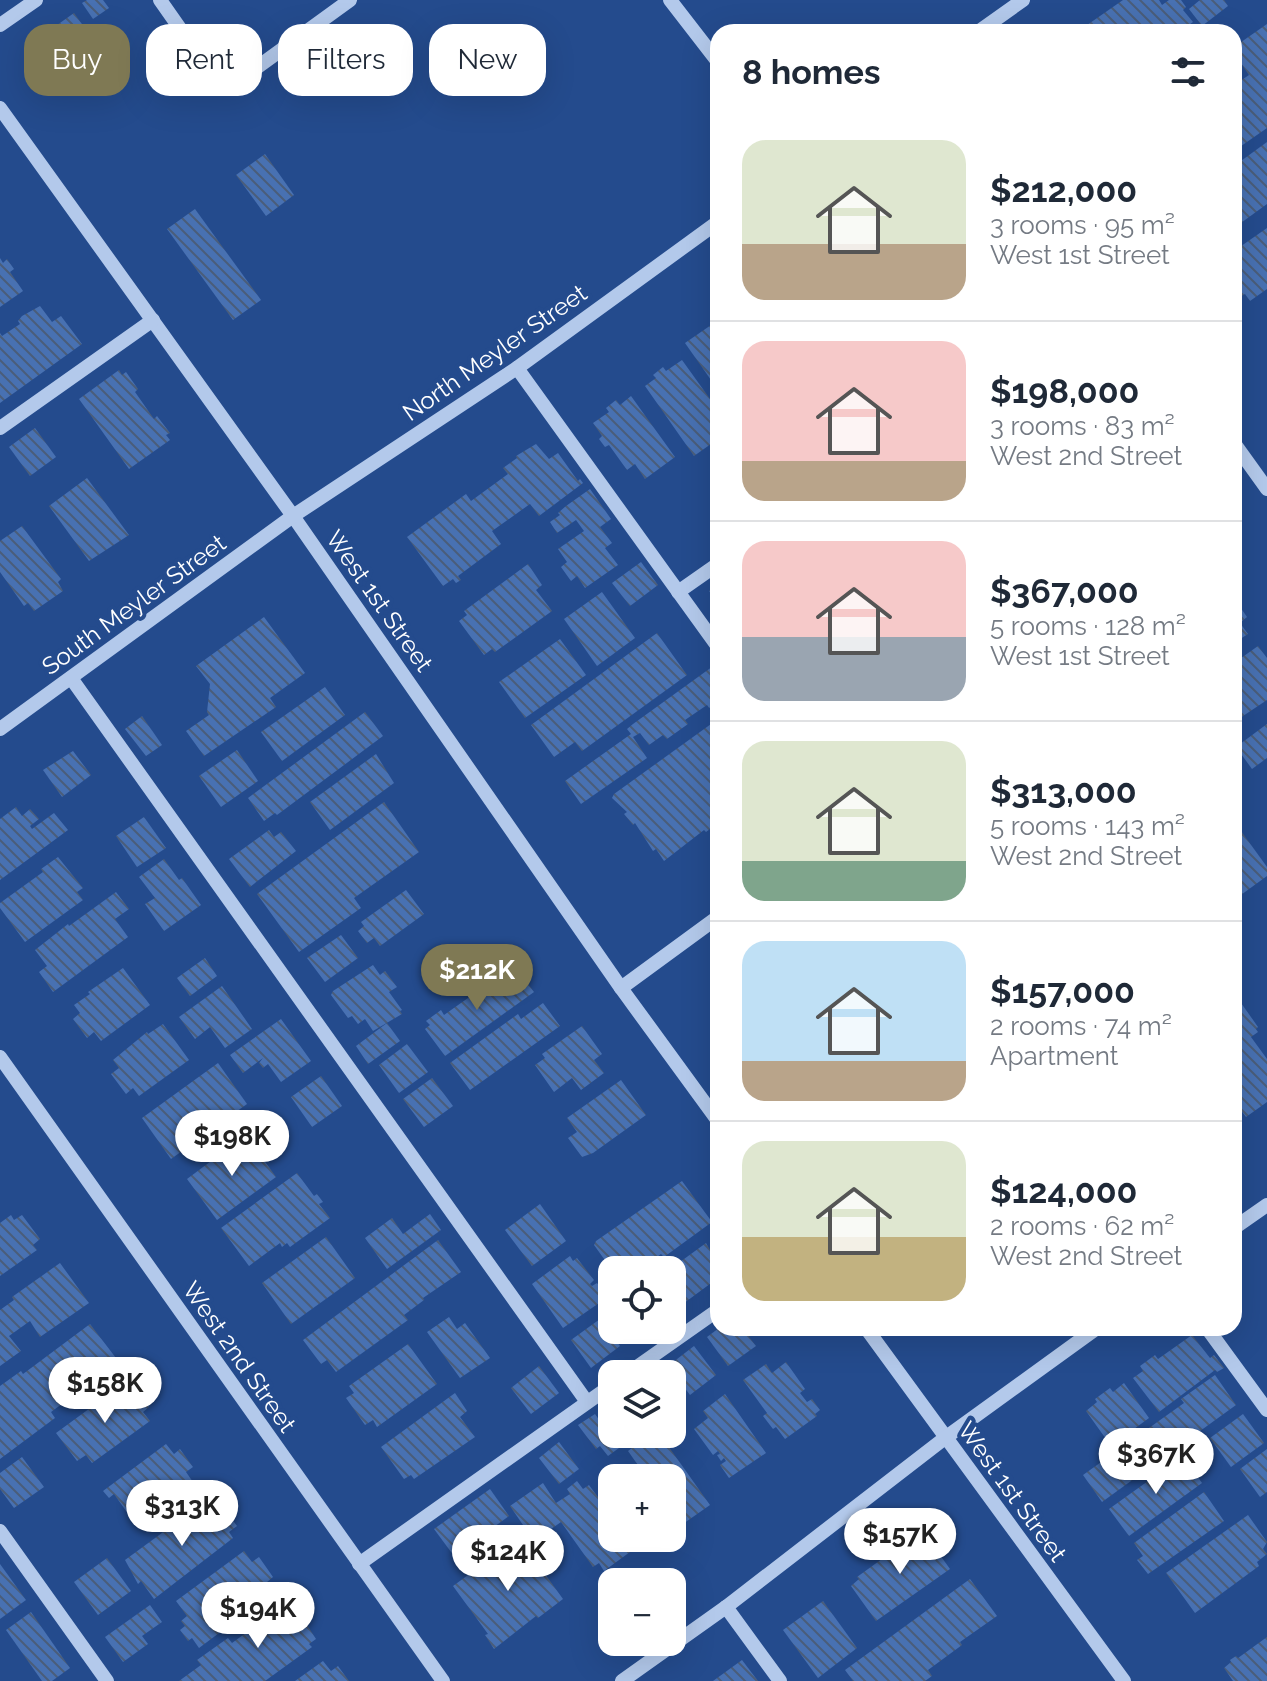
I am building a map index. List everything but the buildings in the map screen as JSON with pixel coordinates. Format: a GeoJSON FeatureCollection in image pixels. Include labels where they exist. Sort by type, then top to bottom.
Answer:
{"type":"FeatureCollection","features":[{"type":"Feature","properties":{"kind":"street"},"geometry":{"type":"LineString","coordinates":[[0,25],[36,0]]}},
{"type":"Feature","properties":{"kind":"street"},"geometry":{"type":"LineString","coordinates":[[160,0],[207,67],[225,79],[248,74],[350,0]]}},
{"type":"Feature","properties":{"kind":"street"},"geometry":{"type":"LineString","coordinates":[[670,0],[710,52]]}},
{"type":"Feature","properties":{"kind":"street"},"geometry":{"type":"LineString","coordinates":[[989,24],[1023,0]]}},
{"type":"Feature","properties":{"kind":"street","name":"West 1st Street"},"geometry":{"type":"LineString","coordinates":[[0,108],[293,516],[621,988],[710,1110]]}},
{"type":"Feature","properties":{"kind":"street","name":"North Meyler Street"},"geometry":{"type":"LineString","coordinates":[[293,516],[517,368],[710,228]]}},
{"type":"Feature","properties":{"kind":"street"},"geometry":{"type":"LineString","coordinates":[[0,428],[153,320]]}},
{"type":"Feature","properties":{"kind":"street"},"geometry":{"type":"LineString","coordinates":[[517,368],[710,636]]}},
{"type":"Feature","properties":{"kind":"street"},"geometry":{"type":"LineString","coordinates":[[1242,454],[1267,489]]}},
{"type":"Feature","properties":{"kind":"street","name":"South Meyler Street"},"geometry":{"type":"LineString","coordinates":[[0,729],[293,516]]}},
{"type":"Feature","properties":{"kind":"street"},"geometry":{"type":"LineString","coordinates":[[678,592],[710,570]]}},
{"type":"Feature","properties":{"kind":"street"},"geometry":{"type":"LineString","coordinates":[[71,678],[587,1402]]}},
{"type":"Feature","properties":{"kind":"street"},"geometry":{"type":"LineString","coordinates":[[621,988],[710,923]]}},
{"type":"Feature","properties":{"kind":"street","name":"West 2nd Street"},"geometry":{"type":"LineString","coordinates":[[0,1057],[443,1681]]}},
{"type":"Feature","properties":{"kind":"street"},"geometry":{"type":"LineString","coordinates":[[1242,1222],[1267,1205]]}},
{"type":"Feature","properties":{"kind":"street"},"geometry":{"type":"LineString","coordinates":[[647,1360],[710,1316]]}},
{"type":"Feature","properties":{"kind":"street","name":"West 1st Street"},"geometry":{"type":"LineString","coordinates":[[872,1336],[1124,1681]]}},
{"type":"Feature","properties":{"kind":"street"},"geometry":{"type":"LineString","coordinates":[[622,1681],[726,1607],[945,1438],[1086,1336]]}},
{"type":"Feature","properties":{"kind":"street"},"geometry":{"type":"LineString","coordinates":[[1213,1336],[1267,1410]]}},
{"type":"Feature","properties":{"kind":"street"},"geometry":{"type":"LineString","coordinates":[[359,1564],[598,1395]]}},
{"type":"Feature","properties":{"kind":"street"},"geometry":{"type":"LineString","coordinates":[[0,1531],[107,1681]]}},
{"type":"Feature","properties":{"kind":"street"},"geometry":{"type":"LineString","coordinates":[[726,1607],[780,1681]]}}]}
